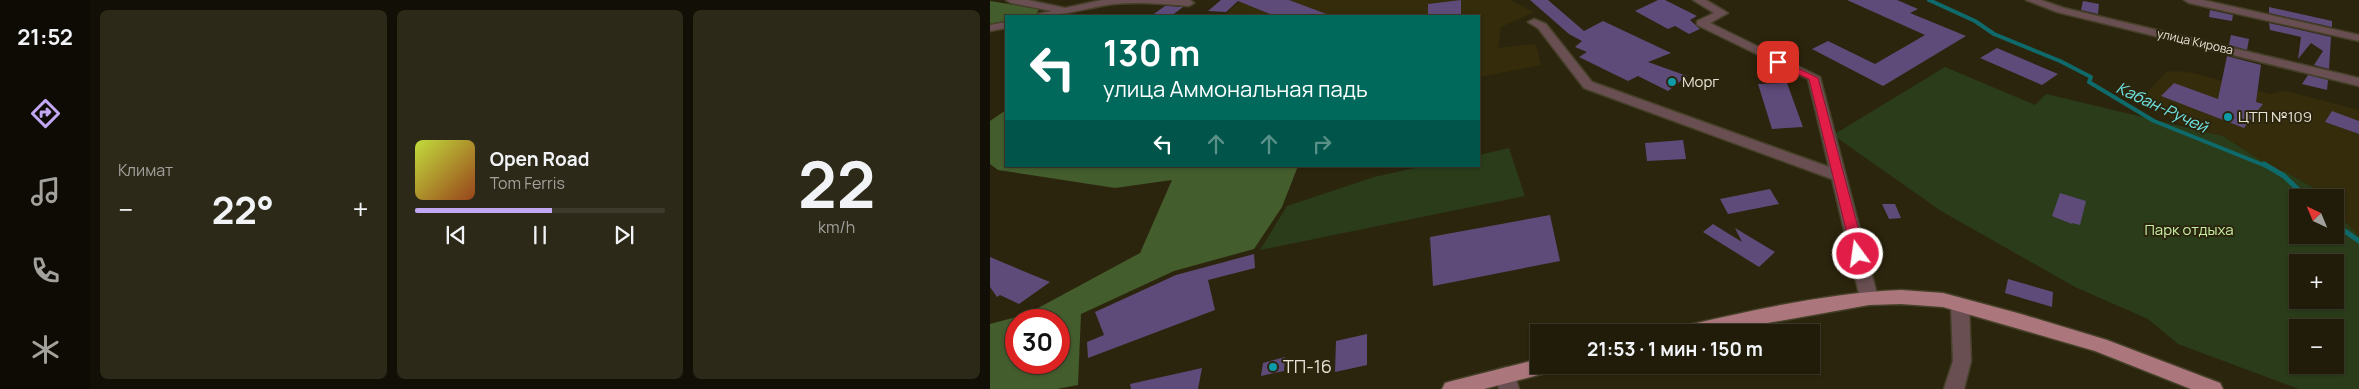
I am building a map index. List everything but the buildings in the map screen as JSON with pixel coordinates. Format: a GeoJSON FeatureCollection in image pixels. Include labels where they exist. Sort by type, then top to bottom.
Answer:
{"type":"FeatureCollection","features":[{"type":"Feature","properties":{"kind":"main road"},"geometry":{"type":"LineString","coordinates":[[1724,324],[1869,298],[1901,297],[1943,300],[2100,345],[2213,389]]}},
{"type":"Feature","properties":{"kind":"main road"},"geometry":{"type":"LineString","coordinates":[[1452,389],[1507,382],[1530,372]]}},
{"type":"Feature","properties":{"kind":"street"},"geometry":{"type":"LineString","coordinates":[[1011,0],[1066,10]]}},
{"type":"Feature","properties":{"kind":"street"},"geometry":{"type":"LineString","coordinates":[[1046,15],[1108,2],[1142,0],[1189,3]]}},
{"type":"Feature","properties":{"kind":"street"},"geometry":{"type":"LineString","coordinates":[[1698,0],[1723,13],[1701,23],[1814,78],[1869,298]]}},
{"type":"Feature","properties":{"kind":"street","name":"улица Кирова"},"geometry":{"type":"LineString","coordinates":[[2031,0],[2061,10],[2359,82]]}},
{"type":"Feature","properties":{"kind":"street"},"geometry":{"type":"LineString","coordinates":[[2188,0],[2359,38]]}},
{"type":"Feature","properties":{"kind":"street"},"geometry":{"type":"LineString","coordinates":[[1534,22],[1542,26],[1588,84],[1839,176]]}},
{"type":"Feature","properties":{"kind":"street"},"geometry":{"type":"LineString","coordinates":[[990,28],[1005,25]]}},
{"type":"Feature","properties":{"kind":"street"},"geometry":{"type":"LineString","coordinates":[[1954,389],[1962,361],[1960,305]]}},
{"type":"Feature","properties":{"kind":"shaded area"},"geometry":{"type":"Polygon","coordinates":[[[1241,0],[1510,0],[1534,12],[1501,27],[1498,48],[1536,44],[1541,65],[1480,77],[1480,15],[1225,15],[1241,0]]]}},
{"type":"Feature","properties":{"kind":"shaded area"},"geometry":{"type":"Polygon","coordinates":[[[2166,72],[2193,73],[2270,94],[2286,91],[2359,110],[2359,236],[2344,220],[2344,189],[2316,189],[2284,171],[2277,171],[2223,136],[2173,122],[2167,113],[2139,101],[2166,72]]]}},
{"type":"Feature","properties":{"kind":"green space"},"geometry":{"type":"Polygon","coordinates":[[[990,1],[1039,9],[1036,15],[1005,15],[1005,21],[990,24],[990,1]]]}},
{"type":"Feature","properties":{"kind":"green space","name":"Парк отдыха"},"geometry":{"type":"Polygon","coordinates":[[[1945,67],[2035,105],[2046,94],[2223,136],[2277,171],[2284,171],[2316,189],[2289,189],[2289,244],[2344,244],[2344,220],[2359,236],[2359,389],[2299,389],[2178,344],[2148,319],[2075,287],[1941,211],[1833,135],[1945,67]]]}},
{"type":"Feature","properties":{"kind":"green space"},"geometry":{"type":"Polygon","coordinates":[[[1005,111],[1005,167],[1298,167],[1282,207],[1254,249],[1174,271],[1081,314],[1078,385],[1057,389],[990,389],[990,324],[1005,320],[1005,374],[1070,374],[1070,309],[1036,309],[1140,253],[1172,180],[1115,188],[998,170],[990,164],[990,121],[1005,111]]]}},
{"type":"Feature","properties":{"kind":"green space"},"geometry":{"type":"Polygon","coordinates":[[[1509,148],[1525,196],[1260,250],[1287,206],[1374,177],[1419,167],[1480,167],[1480,155],[1509,148]]]}},
{"type":"Feature","properties":{"kind":"waterway","name":"Кабан-Ручей"},"geometry":{"type":"LineString","coordinates":[[1929,0],[1975,21],[1994,34],[2060,61],[2091,77],[2089,82],[2154,121],[2266,166]]}},
{"type":"Feature","properties":{"kind":"waterway","name":"Кабан-Ручей"},"geometry":{"type":"LineString","coordinates":[[2264,164],[2284,176],[2298,189]]}},
{"type":"Feature","properties":{"kind":"waterway","name":"Кабан-Ручей"},"geometry":{"type":"LineString","coordinates":[[2344,230],[2359,241]]}},
{"type":"Feature","properties":{"kind":"place","name":"Морг"},"geometry":{"type":"Point","coordinates":[1672,82]}},
{"type":"Feature","properties":{"kind":"place","name":"ЦТП №109"},"geometry":{"type":"Point","coordinates":[2228,117]}},
{"type":"Feature","properties":{"kind":"place","name":"ТП-16"},"geometry":{"type":"Point","coordinates":[1273,367]}},
{"type":"Feature","properties":{"kind":"route"},"geometry":{"type":"LineString","coordinates":[[1778,62],[1814,78],[1858,254]]}}]}
